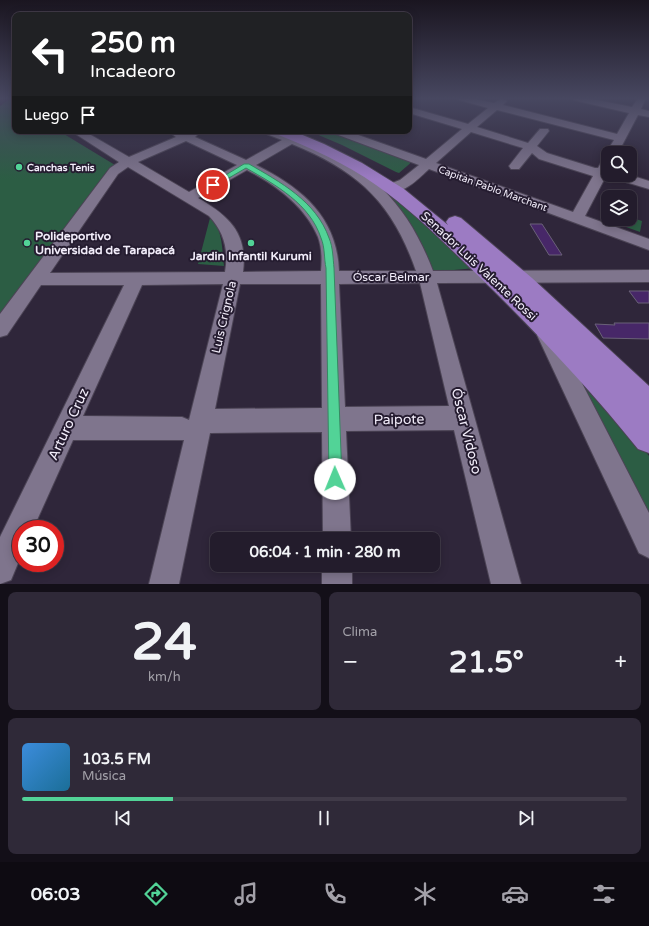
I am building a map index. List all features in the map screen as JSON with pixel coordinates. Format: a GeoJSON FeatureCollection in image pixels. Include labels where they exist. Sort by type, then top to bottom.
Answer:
{"type":"FeatureCollection","features":[{"type":"Feature","properties":{"kind":"main road","name":"Senador Luis Valente Rossi"},"geometry":{"type":"LineString","coordinates":[[292,134],[399,186],[439,209],[517,277],[630,385],[649,407]]}},
{"type":"Feature","properties":{"kind":"main road","name":"Senador Luis Valente Rossi"},"geometry":{"type":"LineString","coordinates":[[399,186],[430,218],[543,325],[607,390],[649,438]]}},
{"type":"Feature","properties":{"kind":"street"},"geometry":{"type":"LineString","coordinates":[[460,125],[531,147],[543,156],[594,172],[601,170]]}},
{"type":"Feature","properties":{"kind":"street"},"geometry":{"type":"LineString","coordinates":[[399,186],[473,125]]}},
{"type":"Feature","properties":{"kind":"street"},"geometry":{"type":"LineString","coordinates":[[570,125],[620,138]]}},
{"type":"Feature","properties":{"kind":"street"},"geometry":{"type":"LineString","coordinates":[[616,146],[627,125]]}},
{"type":"Feature","properties":{"kind":"street"},"geometry":{"type":"LineString","coordinates":[[515,166],[544,131]]}},
{"type":"Feature","properties":{"kind":"street","name":"Luis Crignola"},"geometry":{"type":"LineString","coordinates":[[81,134],[190,197],[214,213],[230,230],[236,250],[233,278],[192,425],[164,584]]}},
{"type":"Feature","properties":{"kind":"street"},"geometry":{"type":"LineString","coordinates":[[0,329],[114,171],[184,134]]}},
{"type":"Feature","properties":{"kind":"street"},"geometry":{"type":"LineString","coordinates":[[188,134],[283,186],[301,202],[316,219],[324,233],[328,248],[330,278],[330,419],[336,532]]}},
{"type":"Feature","properties":{"kind":"street"},"geometry":{"type":"LineString","coordinates":[[190,197],[246,166],[292,134]]}},
{"type":"Feature","properties":{"kind":"street","name":"Óscar Vidoso"},"geometry":{"type":"LineString","coordinates":[[292,134],[346,166],[370,184],[390,206],[407,230],[419,253],[427,277],[506,584]]}},
{"type":"Feature","properties":{"kind":"street","name":"Capitán Pablo Marchant"},"geometry":{"type":"LineString","coordinates":[[345,134],[649,245]]}},
{"type":"Feature","properties":{"kind":"street"},"geometry":{"type":"LineString","coordinates":[[577,218],[601,177]]}},
{"type":"Feature","properties":{"kind":"street"},"geometry":{"type":"LineString","coordinates":[[637,181],[649,184]]}},
{"type":"Feature","properties":{"kind":"street","name":"Óscar Belmar"},"geometry":{"type":"LineString","coordinates":[[36,279],[649,276]]}},
{"type":"Feature","properties":{"kind":"street","name":"Arturo Cruz"},"geometry":{"type":"LineString","coordinates":[[0,569],[136,278]]}},
{"type":"Feature","properties":{"kind":"street"},"geometry":{"type":"LineString","coordinates":[[543,325],[649,543]]}},
{"type":"Feature","properties":{"kind":"street","name":"Paipote"},"geometry":{"type":"LineString","coordinates":[[66,428],[192,425],[330,419],[464,418]]}},
{"type":"Feature","properties":{"kind":"street"},"geometry":{"type":"LineString","coordinates":[[337,572],[337,584]]}},
{"type":"Feature","properties":{"kind":"green space","name":"Polideportivo Universidad de Tarapacá"},"geometry":{"type":"Polygon","coordinates":[[[0,125],[12,125],[12,134],[64,134],[115,165],[107,171],[0,315],[0,125]]]}},
{"type":"Feature","properties":{"kind":"green space"},"geometry":{"type":"Polygon","coordinates":[[[316,134],[340,134],[414,160],[399,173],[316,134]]]}},
{"type":"Feature","properties":{"kind":"green space"},"geometry":{"type":"Polygon","coordinates":[[[369,176],[476,268],[432,272],[369,176]]]}},
{"type":"Feature","properties":{"kind":"green space"},"geometry":{"type":"Polygon","coordinates":[[[210,218],[220,233],[224,266],[198,264],[210,218]]]}},
{"type":"Feature","properties":{"kind":"green space"},"geometry":{"type":"Polygon","coordinates":[[[637,219],[642,221],[640,232],[623,226],[637,226],[637,219]]]}},
{"type":"Feature","properties":{"kind":"green space"},"geometry":{"type":"Polygon","coordinates":[[[561,357],[615,412],[649,456],[649,530],[561,357]]]}},
{"type":"Feature","properties":{"kind":"building"},"geometry":{"type":"Polygon","coordinates":[[[530,224],[542,224],[562,255],[549,255],[530,224]]]}},
{"type":"Feature","properties":{"kind":"building"},"geometry":{"type":"Polygon","coordinates":[[[629,291],[649,291],[649,303],[638,303],[629,291]]]}},
{"type":"Feature","properties":{"kind":"building"},"geometry":{"type":"Polygon","coordinates":[[[614,323],[649,323],[649,339],[603,338],[595,324],[615,325],[614,323]]]}},
{"type":"Feature","properties":{"kind":"place","name":"Canchas Tenis"},"geometry":{"type":"Point","coordinates":[19,167]}},
{"type":"Feature","properties":{"kind":"place","name":"Polideportivo Universidad de Tarapacá"},"geometry":{"type":"Point","coordinates":[27,243]}},
{"type":"Feature","properties":{"kind":"place","name":"Jardin Infantil Kurumi"},"geometry":{"type":"Point","coordinates":[251,243]}},
{"type":"Feature","properties":{"kind":"route"},"geometry":{"type":"LineString","coordinates":[[213,185],[246,166],[283,186],[292,193],[316,219],[326,238],[330,259],[335,479]]}}]}
